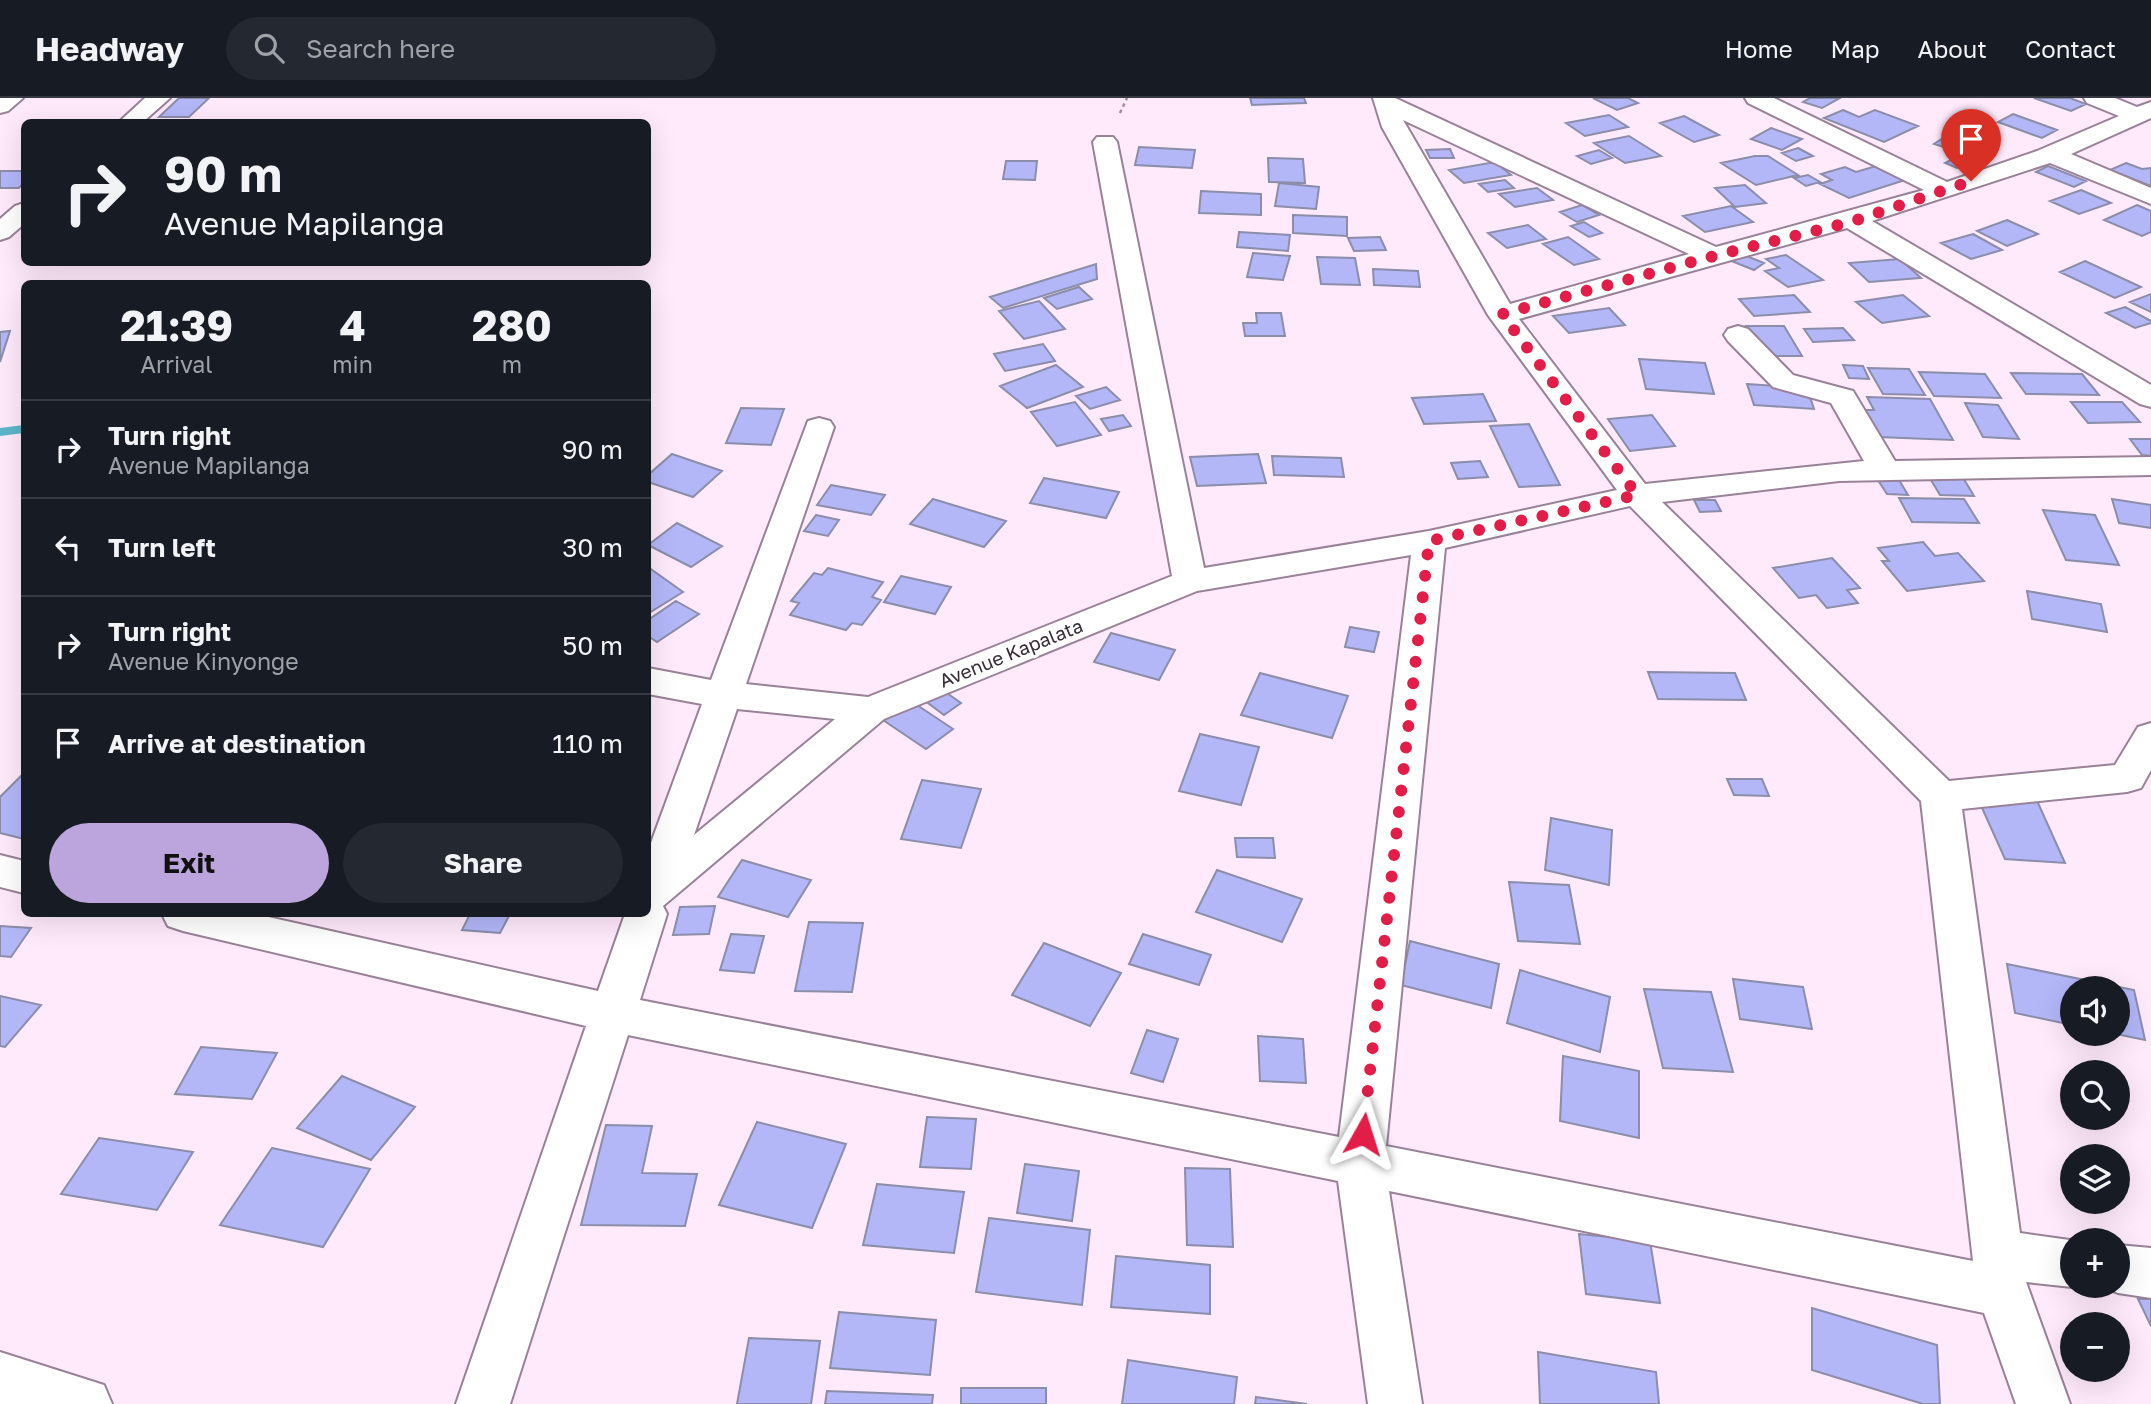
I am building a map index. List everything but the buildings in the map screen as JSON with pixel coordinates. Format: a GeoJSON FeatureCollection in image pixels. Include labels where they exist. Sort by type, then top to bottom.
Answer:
{"type":"FeatureCollection","features":[{"type":"Feature","properties":{"kind":"street"},"geometry":{"type":"LineString","coordinates":[[0,106],[12,98]]}},
{"type":"Feature","properties":{"kind":"street"},"geometry":{"type":"LineString","coordinates":[[134,119],[159,98]]}},
{"type":"Feature","properties":{"kind":"street"},"geometry":{"type":"LineString","coordinates":[[1756,98],[1945,191]]}},
{"type":"Feature","properties":{"kind":"street"},"geometry":{"type":"LineString","coordinates":[[2095,98],[2145,112]]}},
{"type":"Feature","properties":{"kind":"street"},"geometry":{"type":"LineString","coordinates":[[1385,101],[1714,256]]}},
{"type":"Feature","properties":{"kind":"street"},"geometry":{"type":"LineString","coordinates":[[1385,101],[1394,127],[1502,314],[1637,495],[1940,796],[2000,1273],[2043,1404]]}},
{"type":"Feature","properties":{"kind":"street"},"geometry":{"type":"LineString","coordinates":[[1502,314],[1854,221],[2049,154],[2145,112]]}},
{"type":"Feature","properties":{"kind":"street"},"geometry":{"type":"LineString","coordinates":[[1105,142],[1190,581]]}},
{"type":"Feature","properties":{"kind":"street"},"geometry":{"type":"LineString","coordinates":[[2049,154],[2151,197]]}},
{"type":"Feature","properties":{"kind":"street"},"geometry":{"type":"LineString","coordinates":[[0,232],[21,214]]}},
{"type":"Feature","properties":{"kind":"street"},"geometry":{"type":"LineString","coordinates":[[1854,221],[2151,398]]}},
{"type":"Feature","properties":{"kind":"street"},"geometry":{"type":"LineString","coordinates":[[1738,335],[1783,380],[1842,397],[1885,471]]}},
{"type":"Feature","properties":{"kind":"street"},"geometry":{"type":"LineString","coordinates":[[651,899],[820,426]]}},
{"type":"Feature","properties":{"kind":"street","name":"Avenue Kapalata"},"geometry":{"type":"LineString","coordinates":[[651,903],[871,710],[1190,581],[1429,541],[1637,495],[1839,471],[2151,467]]}},
{"type":"Feature","properties":{"kind":"street"},"geometry":{"type":"LineString","coordinates":[[1395,1404],[1360,1161],[1429,541]]}},
{"type":"Feature","properties":{"kind":"street"},"geometry":{"type":"LineString","coordinates":[[651,682],[724,695],[871,710]]}},
{"type":"Feature","properties":{"kind":"street"},"geometry":{"type":"LineString","coordinates":[[1940,796],[2127,778],[2151,737]]}},
{"type":"Feature","properties":{"kind":"street"},"geometry":{"type":"LineString","coordinates":[[0,871],[21,876]]}},
{"type":"Feature","properties":{"kind":"street"},"geometry":{"type":"LineString","coordinates":[[196,917],[611,1013],[1360,1161],[2000,1273],[2060,1265]]}},
{"type":"Feature","properties":{"kind":"street"},"geometry":{"type":"LineString","coordinates":[[483,1404],[645,917]]}},
{"type":"Feature","properties":{"kind":"street"},"geometry":{"type":"LineString","coordinates":[[2130,1270],[2151,1273]]}},
{"type":"Feature","properties":{"kind":"street"},"geometry":{"type":"LineString","coordinates":[[0,1379],[85,1404]]}},
{"type":"Feature","properties":{"kind":"waterway"},"geometry":{"type":"LineString","coordinates":[[0,432],[21,429]]}},
{"type":"Feature","properties":{"kind":"route"},"geometry":{"type":"LineString","coordinates":[[1363,1134],[1429,541],[1637,495],[1502,314],[1854,221],[1971,181]]}}]}
